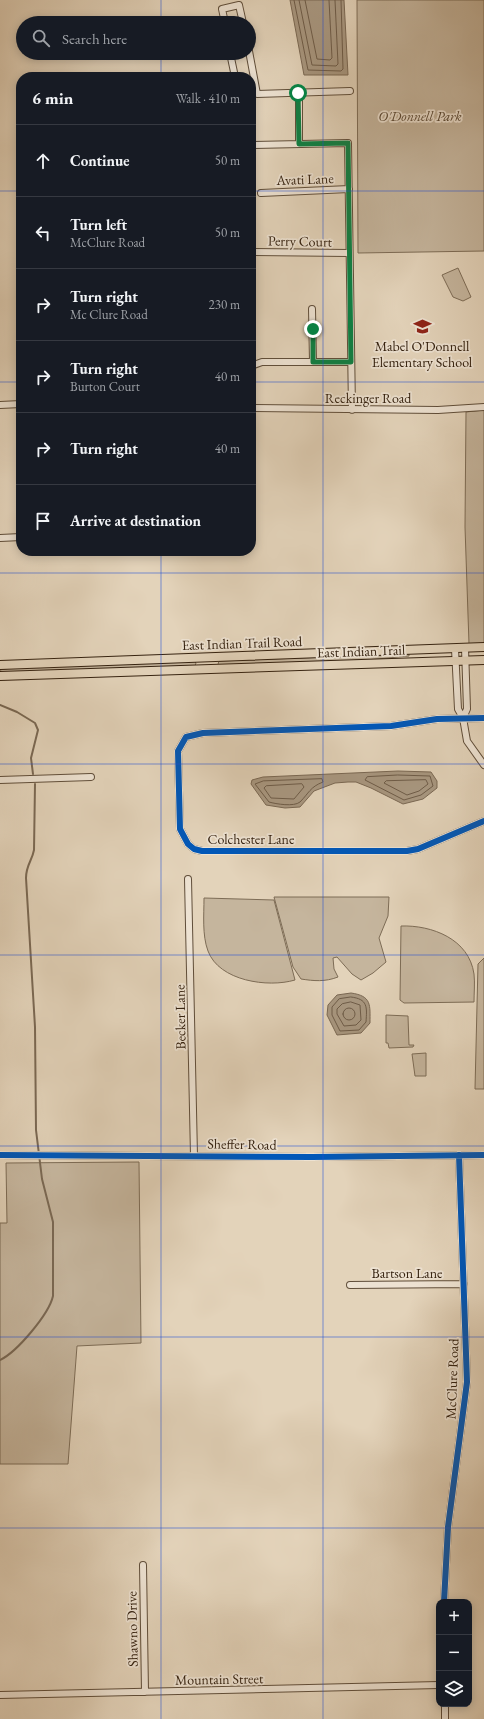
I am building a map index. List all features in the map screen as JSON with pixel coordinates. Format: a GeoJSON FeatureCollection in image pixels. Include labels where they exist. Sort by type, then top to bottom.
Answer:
{"type":"FeatureCollection","features":[{"type":"Feature","properties":{"kind":"main road","name":"East Indian Trail Road"},"geometry":{"type":"LineString","coordinates":[[0,665],[484,648]]}},
{"type":"Feature","properties":{"kind":"main road"},"geometry":{"type":"LineString","coordinates":[[206,658],[207,669]]}},
{"type":"Feature","properties":{"kind":"main road","name":"East Indian Trail"},"geometry":{"type":"LineString","coordinates":[[0,676],[484,660]]}},
{"type":"Feature","properties":{"kind":"street"},"geometry":{"type":"LineString","coordinates":[[223,16],[222,9],[239,5],[241,16]]}},
{"type":"Feature","properties":{"kind":"street"},"geometry":{"type":"LineString","coordinates":[[231,60],[234,72]]}},
{"type":"Feature","properties":{"kind":"street"},"geometry":{"type":"LineString","coordinates":[[250,60],[251,72]]}},
{"type":"Feature","properties":{"kind":"street"},"geometry":{"type":"LineString","coordinates":[[256,94],[350,91]]}},
{"type":"Feature","properties":{"kind":"street"},"geometry":{"type":"LineString","coordinates":[[298,93],[299,144]]}},
{"type":"Feature","properties":{"kind":"street"},"geometry":{"type":"LineString","coordinates":[[256,145],[348,143],[352,410]]}},
{"type":"Feature","properties":{"kind":"street","name":"Avati Lane"},"geometry":{"type":"LineString","coordinates":[[261,193],[349,189]]}},
{"type":"Feature","properties":{"kind":"street","name":"Perry Court"},"geometry":{"type":"LineString","coordinates":[[256,252],[349,253]]}},
{"type":"Feature","properties":{"kind":"street"},"geometry":{"type":"LineString","coordinates":[[312,309],[313,362]]}},
{"type":"Feature","properties":{"kind":"street"},"geometry":{"type":"LineString","coordinates":[[256,364],[262,362],[351,362]]}},
{"type":"Feature","properties":{"kind":"street"},"geometry":{"type":"LineString","coordinates":[[0,405],[16,404]]}},
{"type":"Feature","properties":{"kind":"street","name":"Reckinger Road"},"geometry":{"type":"LineString","coordinates":[[256,408],[453,410],[484,407]]}},
{"type":"Feature","properties":{"kind":"street"},"geometry":{"type":"LineString","coordinates":[[0,538],[16,537]]}},
{"type":"Feature","properties":{"kind":"street"},"geometry":{"type":"LineString","coordinates":[[463,718],[467,709],[464,648]]}},
{"type":"Feature","properties":{"kind":"street"},"geometry":{"type":"LineString","coordinates":[[455,649],[458,709],[463,718],[467,740],[484,766]]}},
{"type":"Feature","properties":{"kind":"street","name":"Colchester Lane"},"geometry":{"type":"LineString","coordinates":[[484,718],[436,719],[391,726],[193,734],[186,737],[178,751],[180,829],[188,844],[194,849],[202,851],[407,851],[418,849],[484,821]]}},
{"type":"Feature","properties":{"kind":"street"},"geometry":{"type":"LineString","coordinates":[[0,780],[91,777]]}},
{"type":"Feature","properties":{"kind":"street","name":"Becker Lane"},"geometry":{"type":"LineString","coordinates":[[188,879],[194,1156]]}},
{"type":"Feature","properties":{"kind":"street","name":"Sheffer Road"},"geometry":{"type":"LineString","coordinates":[[0,1155],[44,1154],[392,1157],[484,1155]]}},
{"type":"Feature","properties":{"kind":"street","name":"McClure Road"},"geometry":{"type":"LineString","coordinates":[[444,1599],[448,1527],[467,1382],[459,1156]]}},
{"type":"Feature","properties":{"kind":"street","name":"Bartson Lane"},"geometry":{"type":"LineString","coordinates":[[350,1285],[464,1284]]}},
{"type":"Feature","properties":{"kind":"street","name":"Shawno Drive"},"geometry":{"type":"LineString","coordinates":[[143,1565],[145,1692]]}},
{"type":"Feature","properties":{"kind":"street","name":"Mountain Street"},"geometry":{"type":"LineString","coordinates":[[0,1695],[436,1685]]}},
{"type":"Feature","properties":{"kind":"street"},"geometry":{"type":"LineString","coordinates":[[445,1707],[445,1719]]}},
{"type":"Feature","properties":{"kind":"green space","name":"O'Donnell Park"},"geometry":{"type":"Polygon","coordinates":[[[357,0],[484,0],[484,251],[358,253],[357,0]]]}},
{"type":"Feature","properties":{"kind":"green space"},"geometry":{"type":"Polygon","coordinates":[[[458,268],[471,297],[463,301],[453,297],[442,275],[458,268]]]}},
{"type":"Feature","properties":{"kind":"green space"},"geometry":{"type":"Polygon","coordinates":[[[484,410],[484,644],[469,644],[465,527],[466,412],[484,410]]]}},
{"type":"Feature","properties":{"kind":"green space"},"geometry":{"type":"Polygon","coordinates":[[[409,654],[409,656],[366,660],[219,665],[218,663],[220,661],[409,654]]]}},
{"type":"Feature","properties":{"kind":"green space"},"geometry":{"type":"Polygon","coordinates":[[[195,661],[196,664],[194,666],[0,674],[0,670],[11,668],[195,661]]]}},
{"type":"Feature","properties":{"kind":"green space"},"geometry":{"type":"Polygon","coordinates":[[[274,897],[389,897],[388,916],[379,938],[386,962],[373,973],[361,980],[352,974],[337,957],[333,958],[334,969],[338,977],[320,981],[301,979],[293,967],[274,897]]]}},
{"type":"Feature","properties":{"kind":"green space"},"geometry":{"type":"Polygon","coordinates":[[[204,898],[274,900],[295,980],[272,983],[259,982],[246,980],[222,969],[214,961],[206,945],[204,898]]]}},
{"type":"Feature","properties":{"kind":"green space"},"geometry":{"type":"Polygon","coordinates":[[[401,926],[425,928],[447,936],[457,943],[471,962],[474,974],[474,1002],[404,1003],[400,1000],[401,926]]]}},
{"type":"Feature","properties":{"kind":"green space"},"geometry":{"type":"Polygon","coordinates":[[[484,958],[484,1089],[475,1089],[478,964],[484,958]]]}},
{"type":"Feature","properties":{"kind":"green space"},"geometry":{"type":"Polygon","coordinates":[[[386,1015],[408,1016],[409,1045],[414,1045],[413,1047],[389,1048],[388,1043],[386,1043],[386,1015]]]}},
{"type":"Feature","properties":{"kind":"green space"},"geometry":{"type":"Polygon","coordinates":[[[426,1053],[426,1076],[415,1076],[412,1054],[426,1053]]]}},
{"type":"Feature","properties":{"kind":"green space"},"geometry":{"type":"Polygon","coordinates":[[[139,1162],[141,1343],[77,1346],[68,1464],[0,1464],[0,1223],[7,1223],[6,1163],[139,1162]]]}},
{"type":"Feature","properties":{"kind":"water"},"geometry":{"type":"Polygon","coordinates":[[[290,0],[344,0],[348,75],[304,75],[290,0]]]}},
{"type":"Feature","properties":{"kind":"water"},"geometry":{"type":"Polygon","coordinates":[[[398,771],[431,772],[437,781],[437,788],[423,799],[403,804],[356,782],[335,783],[314,791],[300,807],[285,808],[266,805],[251,784],[252,780],[263,777],[398,771]]]}},
{"type":"Feature","properties":{"kind":"water"},"geometry":{"type":"Polygon","coordinates":[[[351,993],[363,996],[368,1002],[370,1006],[370,1023],[361,1033],[337,1035],[327,1015],[328,1005],[337,995],[351,993]]]}},
{"type":"Feature","properties":{"kind":"waterway"},"geometry":{"type":"LineString","coordinates":[[0,705],[17,712],[35,723],[38,730],[31,758],[33,774]]}},
{"type":"Feature","properties":{"kind":"waterway"},"geometry":{"type":"LineString","coordinates":[[0,1360],[15,1349],[31,1332],[39,1322],[53,1296],[53,1222],[42,1179],[36,1130],[35,1027],[26,878],[27,870],[34,850],[35,784]]}},
{"type":"Feature","properties":{"kind":"cycle path"},"geometry":{"type":"LineString","coordinates":[[484,718],[437,719],[391,726],[203,733],[186,737],[178,751],[180,829],[188,844],[194,849],[202,851],[407,851],[418,849],[484,821]]}},
{"type":"Feature","properties":{"kind":"cycle path"},"geometry":{"type":"LineString","coordinates":[[0,1155],[312,1157],[484,1155]]}},
{"type":"Feature","properties":{"kind":"cycle path"},"geometry":{"type":"LineString","coordinates":[[444,1599],[448,1527],[467,1382],[459,1155]]}},
{"type":"Feature","properties":{"kind":"place","name":"Mabel O'Donnell Elementary School"},"geometry":{"type":"Point","coordinates":[422,326]}},
{"type":"Feature","properties":{"kind":"route"},"geometry":{"type":"LineString","coordinates":[[298,93],[299,144],[348,143],[351,362],[313,362],[313,329]]}}]}
